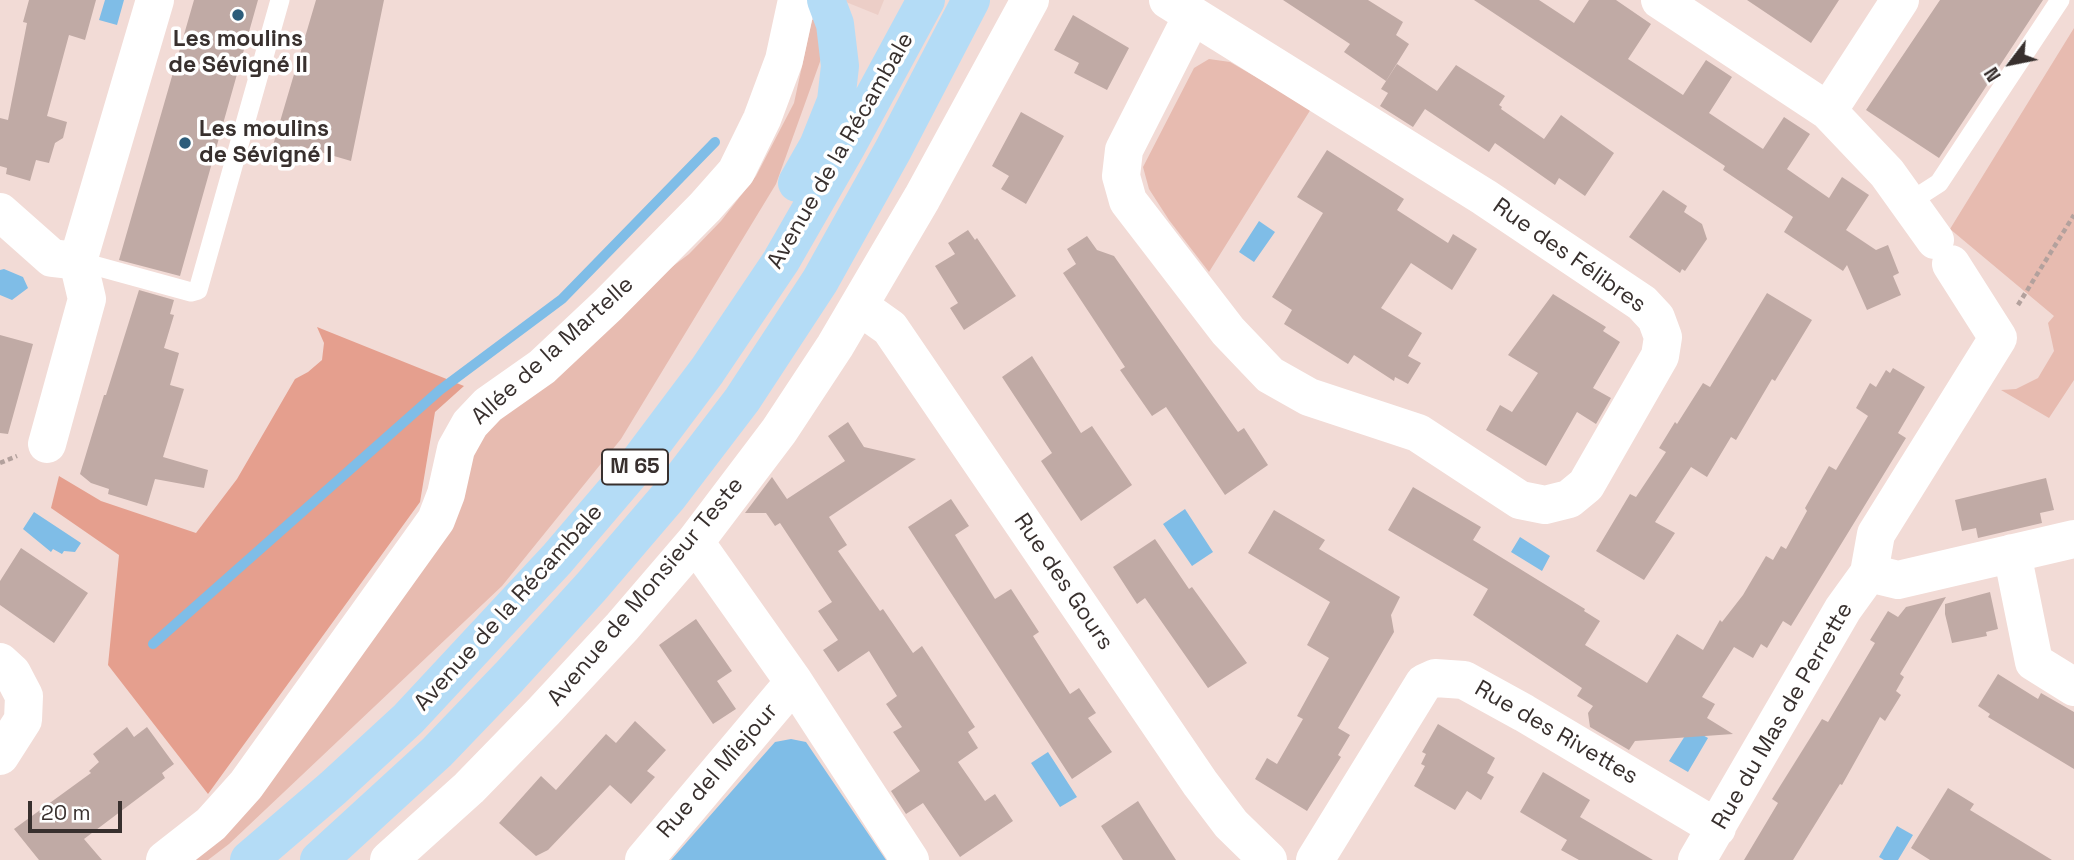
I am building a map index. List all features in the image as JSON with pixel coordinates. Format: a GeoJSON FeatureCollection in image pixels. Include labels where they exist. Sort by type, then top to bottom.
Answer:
{"type":"FeatureCollection","features":[{"type":"Feature","properties":{"kind":"main road"},"geometry":{"type":"LineString","coordinates":[[707,371],[793,190],[818,146],[836,101],[839,66],[835,24],[826,0]]}},
{"type":"Feature","properties":{"kind":"main road","name":"Avenue de la Récambale"},"geometry":{"type":"LineString","coordinates":[[249,860],[408,719],[557,559],[632,471],[707,371],[781,261],[926,0]]}},
{"type":"Feature","properties":{"kind":"main road","name":"Avenue de la Récambale"},"geometry":{"type":"LineString","coordinates":[[319,860],[437,752],[564,617],[668,497],[742,400],[820,281],[893,150],[971,0]]}},
{"type":"Feature","properties":{"kind":"street"},"geometry":{"type":"LineString","coordinates":[[47,444],[87,299],[78,261],[155,0]]}},
{"type":"Feature","properties":{"kind":"street","name":"Allée de la Martelle"},"geometry":{"type":"LineString","coordinates":[[165,860],[211,824],[246,785],[436,520],[446,494],[456,449],[470,424],[488,405],[542,367],[608,305],[736,172],[762,119],[785,60],[797,0]]}},
{"type":"Feature","properties":{"kind":"street","name":"Avenue de Monsieur Teste"},"geometry":{"type":"LineString","coordinates":[[389,860],[469,788],[622,627],[695,542],[779,431],[835,346],[922,198],[1030,0]]}},
{"type":"Feature","properties":{"kind":"street"},"geometry":{"type":"LineString","coordinates":[[1660,0],[1828,111],[1887,173],[1943,252],[1998,338]]}},
{"type":"Feature","properties":{"kind":"street"},"geometry":{"type":"LineString","coordinates":[[1828,111],[1900,0]]}},
{"type":"Feature","properties":{"kind":"street","name":"Rue des Félibres"},"geometry":{"type":"LineString","coordinates":[[1180,8],[1484,197],[1642,303],[1657,318],[1663,337],[1660,356],[1586,485],[1569,499],[1545,505],[1520,500],[1418,433],[1309,397],[1270,375],[1228,331],[1128,201],[1121,176],[1124,150],[1180,8]]}},
{"type":"Feature","properties":{"kind":"street"},"geometry":{"type":"LineString","coordinates":[[0,212],[51,258],[78,261]]}},
{"type":"Feature","properties":{"kind":"street","name":"Rue des Gours"},"geometry":{"type":"LineString","coordinates":[[859,306],[890,328],[1199,783],[1231,824],[1268,860]]}},
{"type":"Feature","properties":{"kind":"street","name":"Rue du Mas de Perrette"},"geometry":{"type":"LineString","coordinates":[[1698,860],[1843,609],[1869,573],[1877,534],[1998,338]]}},
{"type":"Feature","properties":{"kind":"street"},"geometry":{"type":"LineString","coordinates":[[1869,573],[1898,580],[2074,539]]}},
{"type":"Feature","properties":{"kind":"street","name":"Rue del Miejour"},"geometry":{"type":"LineString","coordinates":[[695,542],[794,682],[910,860]]}},
{"type":"Feature","properties":{"kind":"street"},"geometry":{"type":"LineString","coordinates":[[2012,553],[2034,662],[2074,687]]}},
{"type":"Feature","properties":{"kind":"street"},"geometry":{"type":"LineString","coordinates":[[0,662],[12,673],[23,696],[23,720],[0,756]]}},
{"type":"Feature","properties":{"kind":"street","name":"Rue des Rivettes"},"geometry":{"type":"LineString","coordinates":[[1315,860],[1424,683],[1436,678],[1464,680],[1717,828]]}},
{"type":"Feature","properties":{"kind":"street","name":"Rue del Miejour"},"geometry":{"type":"LineString","coordinates":[[644,860],[794,682]]}},
{"type":"Feature","properties":{"kind":"lane"},"geometry":{"type":"LineString","coordinates":[[78,261],[191,292],[198,290],[280,0]]}},
{"type":"Feature","properties":{"kind":"lane"},"geometry":{"type":"LineString","coordinates":[[1908,203],[1939,183],[2060,0]]}},
{"type":"Feature","properties":{"kind":"path"},"geometry":{"type":"LineString","coordinates":[[1998,338],[2074,215]]}},
{"type":"Feature","properties":{"kind":"shaded area"},"geometry":{"type":"Polygon","coordinates":[[[841,0],[884,0],[878,15],[841,0]]]}},
{"type":"Feature","properties":{"kind":"shaded area"},"geometry":{"type":"Polygon","coordinates":[[[821,18],[821,59],[776,184],[621,439],[502,586],[229,844],[208,860],[182,860],[460,483],[483,433],[648,285],[689,254],[721,221],[756,176],[794,103],[812,20],[821,18]]]}},
{"type":"Feature","properties":{"kind":"shaded area"},"geometry":{"type":"Polygon","coordinates":[[[2074,28],[2074,380],[2049,418],[2001,390],[2016,389],[2038,378],[2054,351],[2048,323],[2054,316],[1950,229],[2074,28]]]}},
{"type":"Feature","properties":{"kind":"shaded area"},"geometry":{"type":"Polygon","coordinates":[[[1209,59],[1230,62],[1311,109],[1209,272],[1149,189],[1143,167],[1194,68],[1209,59]]]}},
{"type":"Feature","properties":{"kind":"shaded area"},"geometry":{"type":"Polygon","coordinates":[[[317,327],[464,386],[435,412],[420,502],[208,794],[108,665],[119,555],[51,508],[59,476],[101,501],[196,533],[237,479],[295,379],[322,360],[324,343],[317,327]]]}},
{"type":"Feature","properties":{"kind":"water"},"geometry":{"type":"Polygon","coordinates":[[[105,0],[124,0],[117,25],[99,20],[105,0]]]}},
{"type":"Feature","properties":{"kind":"water"},"geometry":{"type":"Polygon","coordinates":[[[1259,221],[1275,232],[1254,262],[1239,252],[1259,221]]]}},
{"type":"Feature","properties":{"kind":"water"},"geometry":{"type":"Polygon","coordinates":[[[4,269],[23,277],[28,288],[12,300],[0,295],[0,270],[4,269]]]}},
{"type":"Feature","properties":{"kind":"water"},"geometry":{"type":"Polygon","coordinates":[[[1185,509],[1213,552],[1192,566],[1163,524],[1185,509]]]}},
{"type":"Feature","properties":{"kind":"water"},"geometry":{"type":"Polygon","coordinates":[[[34,512],[81,543],[75,552],[64,551],[62,554],[53,549],[51,552],[23,529],[34,512]]]}},
{"type":"Feature","properties":{"kind":"water"},"geometry":{"type":"Polygon","coordinates":[[[1520,537],[1550,556],[1542,571],[1511,552],[1520,537]]]}},
{"type":"Feature","properties":{"kind":"water"},"geometry":{"type":"Polygon","coordinates":[[[1690,728],[1708,738],[1688,772],[1669,761],[1690,728]]]}},
{"type":"Feature","properties":{"kind":"water"},"geometry":{"type":"Polygon","coordinates":[[[791,739],[806,742],[886,860],[671,860],[775,742],[791,739]]]}},
{"type":"Feature","properties":{"kind":"water"},"geometry":{"type":"Polygon","coordinates":[[[1048,752],[1077,797],[1060,807],[1031,763],[1048,752]]]}},
{"type":"Feature","properties":{"kind":"water"},"geometry":{"type":"Polygon","coordinates":[[[1897,826],[1913,835],[1898,860],[1884,860],[1879,857],[1897,826]]]}},
{"type":"Feature","properties":{"kind":"building"},"geometry":{"type":"Polygon","coordinates":[[[29,0],[96,0],[85,40],[69,35],[47,116],[67,122],[63,138],[55,143],[49,163],[36,160],[30,181],[6,174],[7,168],[0,166],[0,118],[8,120],[27,23],[23,22],[29,0]]]}},
{"type":"Feature","properties":{"kind":"building","name":"Les moulins de Sévigné I"},"geometry":{"type":"Polygon","coordinates":[[[194,0],[258,0],[180,276],[119,260],[194,0]]]}},
{"type":"Feature","properties":{"kind":"building"},"geometry":{"type":"Polygon","coordinates":[[[316,0],[384,0],[351,161],[300,146],[294,159],[271,152],[316,0]]]}},
{"type":"Feature","properties":{"kind":"building"},"geometry":{"type":"Polygon","coordinates":[[[1283,0],[1368,0],[1403,22],[1396,35],[1409,44],[1386,81],[1344,52],[1350,44],[1283,0]]]}},
{"type":"Feature","properties":{"kind":"building"},"geometry":{"type":"Polygon","coordinates":[[[1474,0],[1539,0],[1574,23],[1589,0],[1616,0],[1651,24],[1628,59],[1683,95],[1706,60],[1732,77],[1709,113],[1763,149],[1784,117],[1810,134],[1787,169],[1829,198],[1842,177],[1869,195],[1846,230],[1876,250],[1888,245],[1899,273],[1893,276],[1901,295],[1867,310],[1847,265],[1843,271],[1784,232],[1793,217],[1723,170],[1725,166],[1474,0]]]}},
{"type":"Feature","properties":{"kind":"building"},"geometry":{"type":"Polygon","coordinates":[[[1747,0],[1839,0],[1811,43],[1747,0]]]}},
{"type":"Feature","properties":{"kind":"building"},"geometry":{"type":"Polygon","coordinates":[[[1940,0],[2043,0],[1939,158],[1866,110],[1940,0]]]}},
{"type":"Feature","properties":{"kind":"building"},"geometry":{"type":"Polygon","coordinates":[[[1073,15],[1129,48],[1107,90],[1074,73],[1079,63],[1054,50],[1073,15]]]}},
{"type":"Feature","properties":{"kind":"building"},"geometry":{"type":"Polygon","coordinates":[[[1397,64],[1437,91],[1456,65],[1505,96],[1499,105],[1501,109],[1544,139],[1561,115],[1614,153],[1585,196],[1559,178],[1555,185],[1495,143],[1489,152],[1425,109],[1413,127],[1380,106],[1388,93],[1381,89],[1397,64]]]}},
{"type":"Feature","properties":{"kind":"building"},"geometry":{"type":"Polygon","coordinates":[[[1021,112],[1064,136],[1026,204],[1001,189],[1009,176],[992,166],[1021,112]]]}},
{"type":"Feature","properties":{"kind":"building"},"geometry":{"type":"Polygon","coordinates":[[[1327,150],[1404,199],[1397,210],[1448,243],[1453,234],[1477,249],[1452,290],[1411,263],[1381,308],[1422,333],[1408,356],[1421,363],[1408,384],[1395,377],[1394,381],[1354,355],[1348,364],[1284,324],[1292,310],[1272,297],[1323,213],[1297,197],[1327,150]]]}},
{"type":"Feature","properties":{"kind":"building"},"geometry":{"type":"Polygon","coordinates":[[[1663,190],[1687,206],[1684,212],[1702,224],[1707,239],[1685,271],[1682,269],[1680,273],[1629,237],[1663,190]]]}},
{"type":"Feature","properties":{"kind":"building"},"geometry":{"type":"Polygon","coordinates":[[[968,230],[975,240],[977,238],[1016,296],[964,330],[950,308],[958,303],[935,266],[955,254],[948,243],[968,230]]]}},
{"type":"Feature","properties":{"kind":"building"},"geometry":{"type":"Polygon","coordinates":[[[1087,236],[1097,250],[1114,256],[1238,432],[1244,428],[1268,465],[1225,495],[1166,407],[1152,416],[1120,370],[1125,367],[1063,273],[1076,264],[1067,249],[1087,236]]]}},
{"type":"Feature","properties":{"kind":"building"},"geometry":{"type":"Polygon","coordinates":[[[139,290],[174,300],[170,314],[174,315],[164,348],[179,353],[170,385],[184,389],[163,457],[208,470],[204,488],[155,479],[147,506],[108,494],[109,489],[91,483],[80,474],[139,290]]]}},
{"type":"Feature","properties":{"kind":"building"},"geometry":{"type":"Polygon","coordinates":[[[1767,293],[1812,320],[1775,381],[1772,379],[1736,440],[1731,437],[1707,477],[1691,467],[1655,522],[1675,533],[1644,580],[1596,551],[1630,494],[1636,497],[1666,452],[1659,448],[1675,422],[1677,424],[1703,383],[1710,387],[1767,293]]]}},
{"type":"Feature","properties":{"kind":"building"},"geometry":{"type":"Polygon","coordinates":[[[1553,294],[1606,327],[1603,331],[1620,342],[1593,388],[1611,398],[1596,424],[1577,412],[1546,466],[1486,430],[1500,405],[1512,412],[1538,373],[1508,355],[1553,294]]]}},
{"type":"Feature","properties":{"kind":"building"},"geometry":{"type":"Polygon","coordinates":[[[0,335],[33,344],[8,434],[0,433],[0,335]]]}},
{"type":"Feature","properties":{"kind":"building"},"geometry":{"type":"Polygon","coordinates":[[[1032,356],[1081,433],[1092,426],[1132,485],[1081,521],[1041,461],[1052,453],[1002,377],[1032,356]]]}},
{"type":"Feature","properties":{"kind":"building"},"geometry":{"type":"Polygon","coordinates":[[[1893,368],[1925,387],[1898,433],[1906,438],[1791,626],[1783,621],[1767,648],[1761,644],[1753,658],[1734,647],[1702,697],[1715,704],[1707,718],[1733,734],[1635,741],[1629,750],[1590,727],[1588,713],[1593,706],[1577,696],[1582,688],[1473,615],[1488,589],[1388,530],[1413,487],[1481,527],[1473,540],[1600,621],[1585,645],[1647,683],[1677,634],[1703,650],[1720,620],[1722,622],[1743,595],[1766,556],[1773,560],[1781,546],[1786,549],[1829,466],[1836,470],[1868,416],[1856,408],[1870,383],[1876,387],[1886,370],[1890,373],[1893,368]]]}},
{"type":"Feature","properties":{"kind":"building"},"geometry":{"type":"Polygon","coordinates":[[[848,422],[864,447],[916,459],[829,517],[847,545],[838,551],[913,653],[922,646],[975,727],[968,732],[978,748],[958,762],[985,801],[995,794],[1013,821],[960,857],[923,803],[906,814],[891,791],[920,771],[893,732],[902,727],[886,704],[897,696],[869,651],[838,672],[823,650],[838,640],[818,611],[832,602],[780,523],[775,526],[766,513],[745,513],[772,477],[787,499],[845,461],[828,436],[848,422]]]}},
{"type":"Feature","properties":{"kind":"building"},"geometry":{"type":"Polygon","coordinates":[[[2046,478],[2054,510],[2040,513],[2042,523],[1978,538],[1976,528],[1962,531],[1955,500],[2046,478]]]}},
{"type":"Feature","properties":{"kind":"building"},"geometry":{"type":"Polygon","coordinates":[[[951,499],[969,526],[955,535],[995,599],[1011,589],[1039,632],[1033,636],[1070,694],[1079,688],[1096,713],[1088,718],[1112,752],[1072,779],[908,527],[951,499]]]}},
{"type":"Feature","properties":{"kind":"building"},"geometry":{"type":"Polygon","coordinates":[[[1274,510],[1325,540],[1319,549],[1400,597],[1391,615],[1394,632],[1338,728],[1350,735],[1338,755],[1341,757],[1307,811],[1255,779],[1267,758],[1277,764],[1303,719],[1297,716],[1329,658],[1307,645],[1330,602],[1248,553],[1274,510]]]}},
{"type":"Feature","properties":{"kind":"building"},"geometry":{"type":"Polygon","coordinates":[[[1155,539],[1189,589],[1192,587],[1247,663],[1208,688],[1145,598],[1137,604],[1113,567],[1155,539]]]}},
{"type":"Feature","properties":{"kind":"building"},"geometry":{"type":"Polygon","coordinates":[[[21,548],[88,593],[54,643],[0,605],[0,581],[21,548]]]}},
{"type":"Feature","properties":{"kind":"building"},"geometry":{"type":"Polygon","coordinates":[[[1990,592],[1998,629],[1986,632],[1987,636],[1952,643],[1945,604],[1990,592]]]}},
{"type":"Feature","properties":{"kind":"building"},"geometry":{"type":"Polygon","coordinates":[[[1946,597],[1900,674],[1904,677],[1896,691],[1901,695],[1885,721],[1880,717],[1842,785],[1840,784],[1793,860],[1744,860],[1778,803],[1772,799],[1822,719],[1828,722],[1875,643],[1870,640],[1888,611],[1898,617],[1906,607],[1946,597]]]}},
{"type":"Feature","properties":{"kind":"building"},"geometry":{"type":"Polygon","coordinates":[[[696,619],[732,671],[717,681],[736,709],[713,724],[659,645],[696,619]]]}},
{"type":"Feature","properties":{"kind":"building"},"geometry":{"type":"Polygon","coordinates":[[[1998,674],[2038,699],[2041,693],[2074,712],[2074,769],[1988,717],[1990,714],[1978,706],[1998,674]]]}},
{"type":"Feature","properties":{"kind":"building"},"geometry":{"type":"Polygon","coordinates":[[[635,721],[666,750],[647,771],[655,777],[631,804],[610,785],[548,850],[536,856],[499,823],[541,776],[556,790],[606,734],[616,743],[635,721]]]}},
{"type":"Feature","properties":{"kind":"building"},"geometry":{"type":"Polygon","coordinates":[[[1438,724],[1495,758],[1487,773],[1494,777],[1481,800],[1467,791],[1455,810],[1414,786],[1425,766],[1421,764],[1426,754],[1422,752],[1438,724]]]}},
{"type":"Feature","properties":{"kind":"building"},"geometry":{"type":"Polygon","coordinates":[[[127,727],[134,737],[147,727],[174,764],[162,773],[165,778],[84,839],[102,860],[39,860],[14,829],[91,773],[89,771],[99,762],[93,754],[127,727]]]}},
{"type":"Feature","properties":{"kind":"building"},"geometry":{"type":"Polygon","coordinates":[[[1543,772],[1590,800],[1580,817],[1653,860],[1579,860],[1561,850],[1567,840],[1520,812],[1543,772]]]}},
{"type":"Feature","properties":{"kind":"building"},"geometry":{"type":"Polygon","coordinates":[[[1948,788],[1974,804],[1970,810],[2052,860],[1930,860],[1911,848],[1948,788]]]}},
{"type":"Feature","properties":{"kind":"building"},"geometry":{"type":"Polygon","coordinates":[[[1138,801],[1176,860],[1123,860],[1101,826],[1138,801]]]}},
{"type":"Feature","properties":{"kind":"waterway"},"geometry":{"type":"LineString","coordinates":[[153,644],[440,390],[562,299],[715,142]]}},
{"type":"Feature","properties":{"kind":"place","name":"Les moulins de Sévigné II"},"geometry":{"type":"Point","coordinates":[238,15]}},
{"type":"Feature","properties":{"kind":"place","name":"Les moulins de Sévigné I"},"geometry":{"type":"Point","coordinates":[185,143]}}]}
